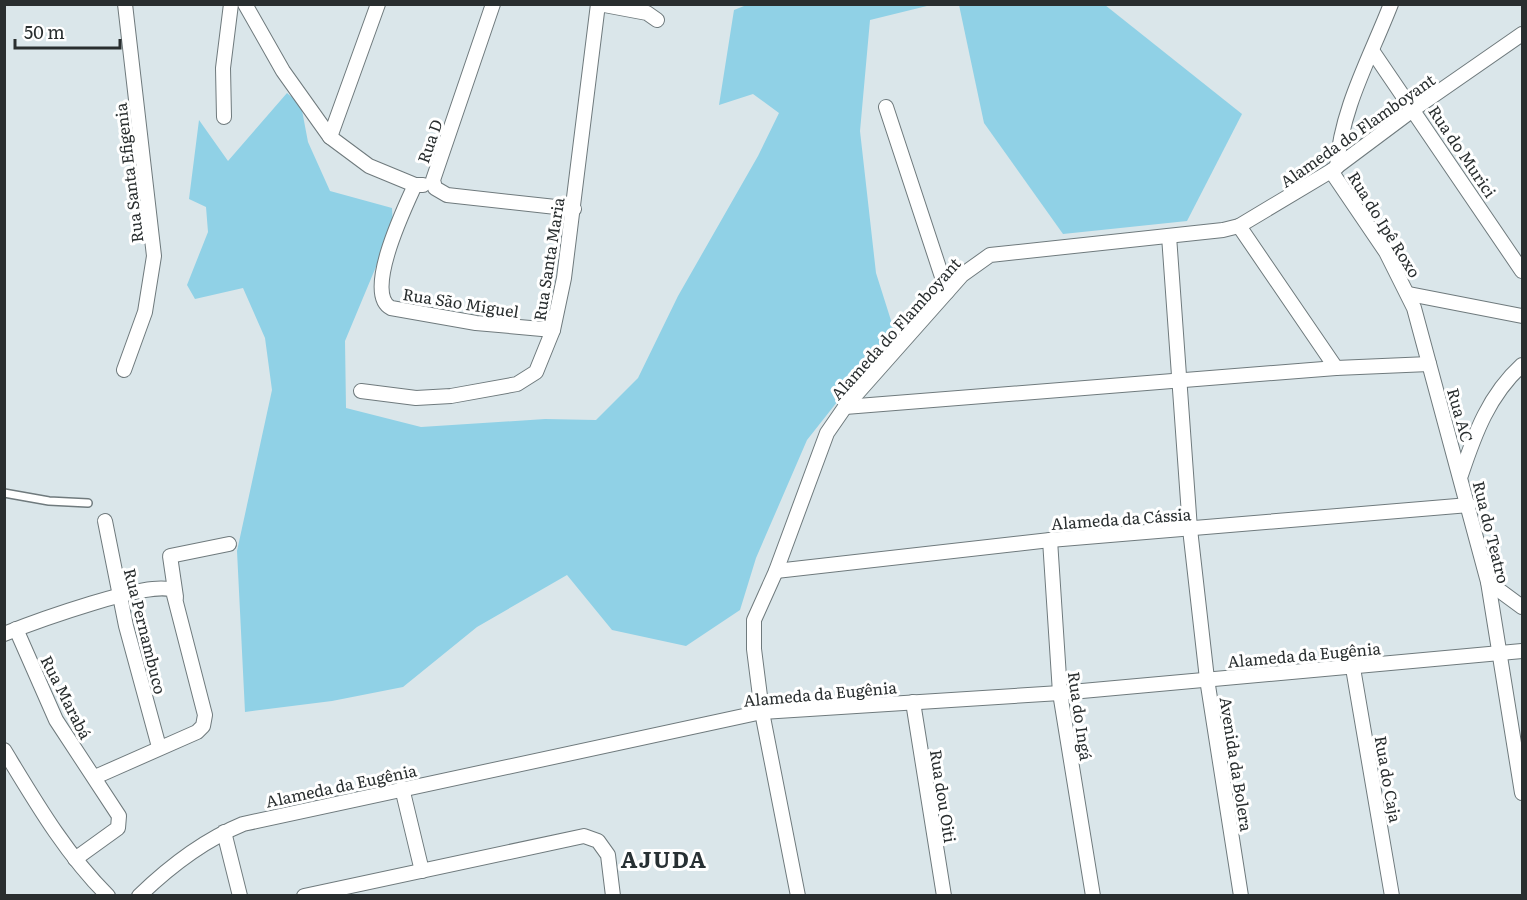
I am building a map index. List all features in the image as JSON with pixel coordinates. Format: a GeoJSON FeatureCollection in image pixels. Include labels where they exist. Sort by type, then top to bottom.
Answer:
{"type":"FeatureCollection","features":[{"type":"Feature","properties":{"kind":"street","name":"Rua Santa Efigenia"},"geometry":{"type":"LineString","coordinates":[[124,370],[145,312],[154,256],[125,4]]}},
{"type":"Feature","properties":{"kind":"street"},"geometry":{"type":"LineString","coordinates":[[224,117],[223,68],[231,4]]}},
{"type":"Feature","properties":{"kind":"street"},"geometry":{"type":"LineString","coordinates":[[245,4],[283,71],[330,137],[369,166],[415,185],[434,185]]}},
{"type":"Feature","properties":{"kind":"street"},"geometry":{"type":"LineString","coordinates":[[330,137],[378,4]]}},
{"type":"Feature","properties":{"kind":"street","name":"Rua D"},"geometry":{"type":"LineString","coordinates":[[493,4],[433,180],[434,185],[438,192],[447,195],[574,209]]}},
{"type":"Feature","properties":{"kind":"street"},"geometry":{"type":"LineString","coordinates":[[599,4],[647,13],[657,20]]}},
{"type":"Feature","properties":{"kind":"street","name":"Rua Santa Maria"},"geometry":{"type":"LineString","coordinates":[[361,391],[416,398],[451,396],[517,384],[536,372],[553,330],[574,209],[599,4]]}},
{"type":"Feature","properties":{"kind":"street"},"geometry":{"type":"LineString","coordinates":[[1334,169],[1347,110],[1391,4]]}},
{"type":"Feature","properties":{"kind":"street","name":"Alameda do Flamboyant"},"geometry":{"type":"LineString","coordinates":[[798,896],[762,712],[754,649],[754,620],[776,571],[816,458],[827,433],[845,408],[962,275],[990,255],[1016,250],[1169,237],[1239,226],[1334,169],[1414,109],[1522,34]]}},
{"type":"Feature","properties":{"kind":"street","name":"Rua do Murici"},"geometry":{"type":"LineString","coordinates":[[1373,51],[1522,271]]}},
{"type":"Feature","properties":{"kind":"street"},"geometry":{"type":"LineString","coordinates":[[886,107],[947,292]]}},
{"type":"Feature","properties":{"kind":"street","name":"Rua do Ipê Roxo"},"geometry":{"type":"LineString","coordinates":[[1334,169],[1409,294],[1429,364]]}},
{"type":"Feature","properties":{"kind":"street","name":"Rua São Miguel"},"geometry":{"type":"LineString","coordinates":[[415,185],[401,217],[381,278],[380,297],[383,303],[391,308],[476,323],[553,330]]}},
{"type":"Feature","properties":{"kind":"street"},"geometry":{"type":"LineString","coordinates":[[1239,226],[1336,368]]}},
{"type":"Feature","properties":{"kind":"street","name":"Avenida da Bolera"},"geometry":{"type":"LineString","coordinates":[[1169,237],[1190,529],[1207,679],[1241,896]]}},
{"type":"Feature","properties":{"kind":"street"},"geometry":{"type":"LineString","coordinates":[[1409,294],[1522,316]]}},
{"type":"Feature","properties":{"kind":"street"},"geometry":{"type":"LineString","coordinates":[[845,408],[1336,368],[1429,364]]}},
{"type":"Feature","properties":{"kind":"street","name":"Rua AC"},"geometry":{"type":"LineString","coordinates":[[1429,364],[1461,476]]}},
{"type":"Feature","properties":{"kind":"street","name":"Rua do Teatro"},"geometry":{"type":"LineString","coordinates":[[1522,364],[1497,392],[1485,412],[1461,476],[1488,582],[1522,793]]}},
{"type":"Feature","properties":{"kind":"street","name":"Alameda da Cássia"},"geometry":{"type":"LineString","coordinates":[[776,571],[1050,540],[1469,505]]}},
{"type":"Feature","properties":{"kind":"street","name":"Rua Pernambuco"},"geometry":{"type":"LineString","coordinates":[[105,521],[119,595],[159,747]]}},
{"type":"Feature","properties":{"kind":"street","name":"Rua do Ingá"},"geometry":{"type":"LineString","coordinates":[[1050,540],[1060,693],[1093,896]]}},
{"type":"Feature","properties":{"kind":"street"},"geometry":{"type":"LineString","coordinates":[[95,777],[197,732],[203,726],[205,715],[176,597],[170,556],[229,544]]}},
{"type":"Feature","properties":{"kind":"street"},"geometry":{"type":"LineString","coordinates":[[1488,582],[1522,607]]}},
{"type":"Feature","properties":{"kind":"street"},"geometry":{"type":"LineString","coordinates":[[10,631],[119,595],[165,587],[176,597]]}},
{"type":"Feature","properties":{"kind":"street","name":"Rua Marabá"},"geometry":{"type":"LineString","coordinates":[[10,631],[56,720],[119,816],[118,828],[75,859]]}},
{"type":"Feature","properties":{"kind":"street","name":"Alameda da Eugênia"},"geometry":{"type":"LineString","coordinates":[[139,896],[168,870],[224,832],[266,817],[762,712],[1060,693],[1522,651]]}},
{"type":"Feature","properties":{"kind":"street","name":"Rua do Caja"},"geometry":{"type":"LineString","coordinates":[[1353,668],[1392,896]]}},
{"type":"Feature","properties":{"kind":"street","name":"Rua dou Oiti"},"geometry":{"type":"LineString","coordinates":[[913,702],[944,896]]}},
{"type":"Feature","properties":{"kind":"street"},"geometry":{"type":"LineString","coordinates":[[4,750],[34,801],[75,859],[108,896]]}},
{"type":"Feature","properties":{"kind":"street"},"geometry":{"type":"LineString","coordinates":[[402,788],[422,871]]}},
{"type":"Feature","properties":{"kind":"street"},"geometry":{"type":"LineString","coordinates":[[224,832],[240,896]]}},
{"type":"Feature","properties":{"kind":"street"},"geometry":{"type":"LineString","coordinates":[[304,896],[584,836],[598,840],[608,855],[614,896]]}},
{"type":"Feature","properties":{"kind":"lane"},"geometry":{"type":"LineString","coordinates":[[4,493],[48,501],[88,503]]}},
{"type":"Feature","properties":{"kind":"shaded area"},"geometry":{"type":"Polygon","coordinates":[[[749,4],[931,5],[870,20],[860,131],[876,273],[894,330],[807,440],[756,558],[740,610],[686,646],[612,630],[567,575],[477,627],[403,687],[332,701],[245,712],[237,551],[272,390],[265,338],[243,288],[195,299],[187,285],[208,232],[206,207],[189,199],[199,120],[228,161],[287,93],[301,105],[308,142],[330,191],[392,208],[393,226],[345,341],[346,408],[421,427],[545,419],[596,420],[638,378],[678,296],[758,156],[779,113],[753,94],[719,105],[734,10],[749,4]]]}},
{"type":"Feature","properties":{"kind":"shaded area"},"geometry":{"type":"Polygon","coordinates":[[[959,5],[1105,5],[1242,114],[1187,221],[1063,234],[984,123],[959,5]]]}},
{"type":"Feature","properties":{"kind":"district","name":"AJUDA"},"geometry":{"type":"Point","coordinates":[664,858]}}]}
